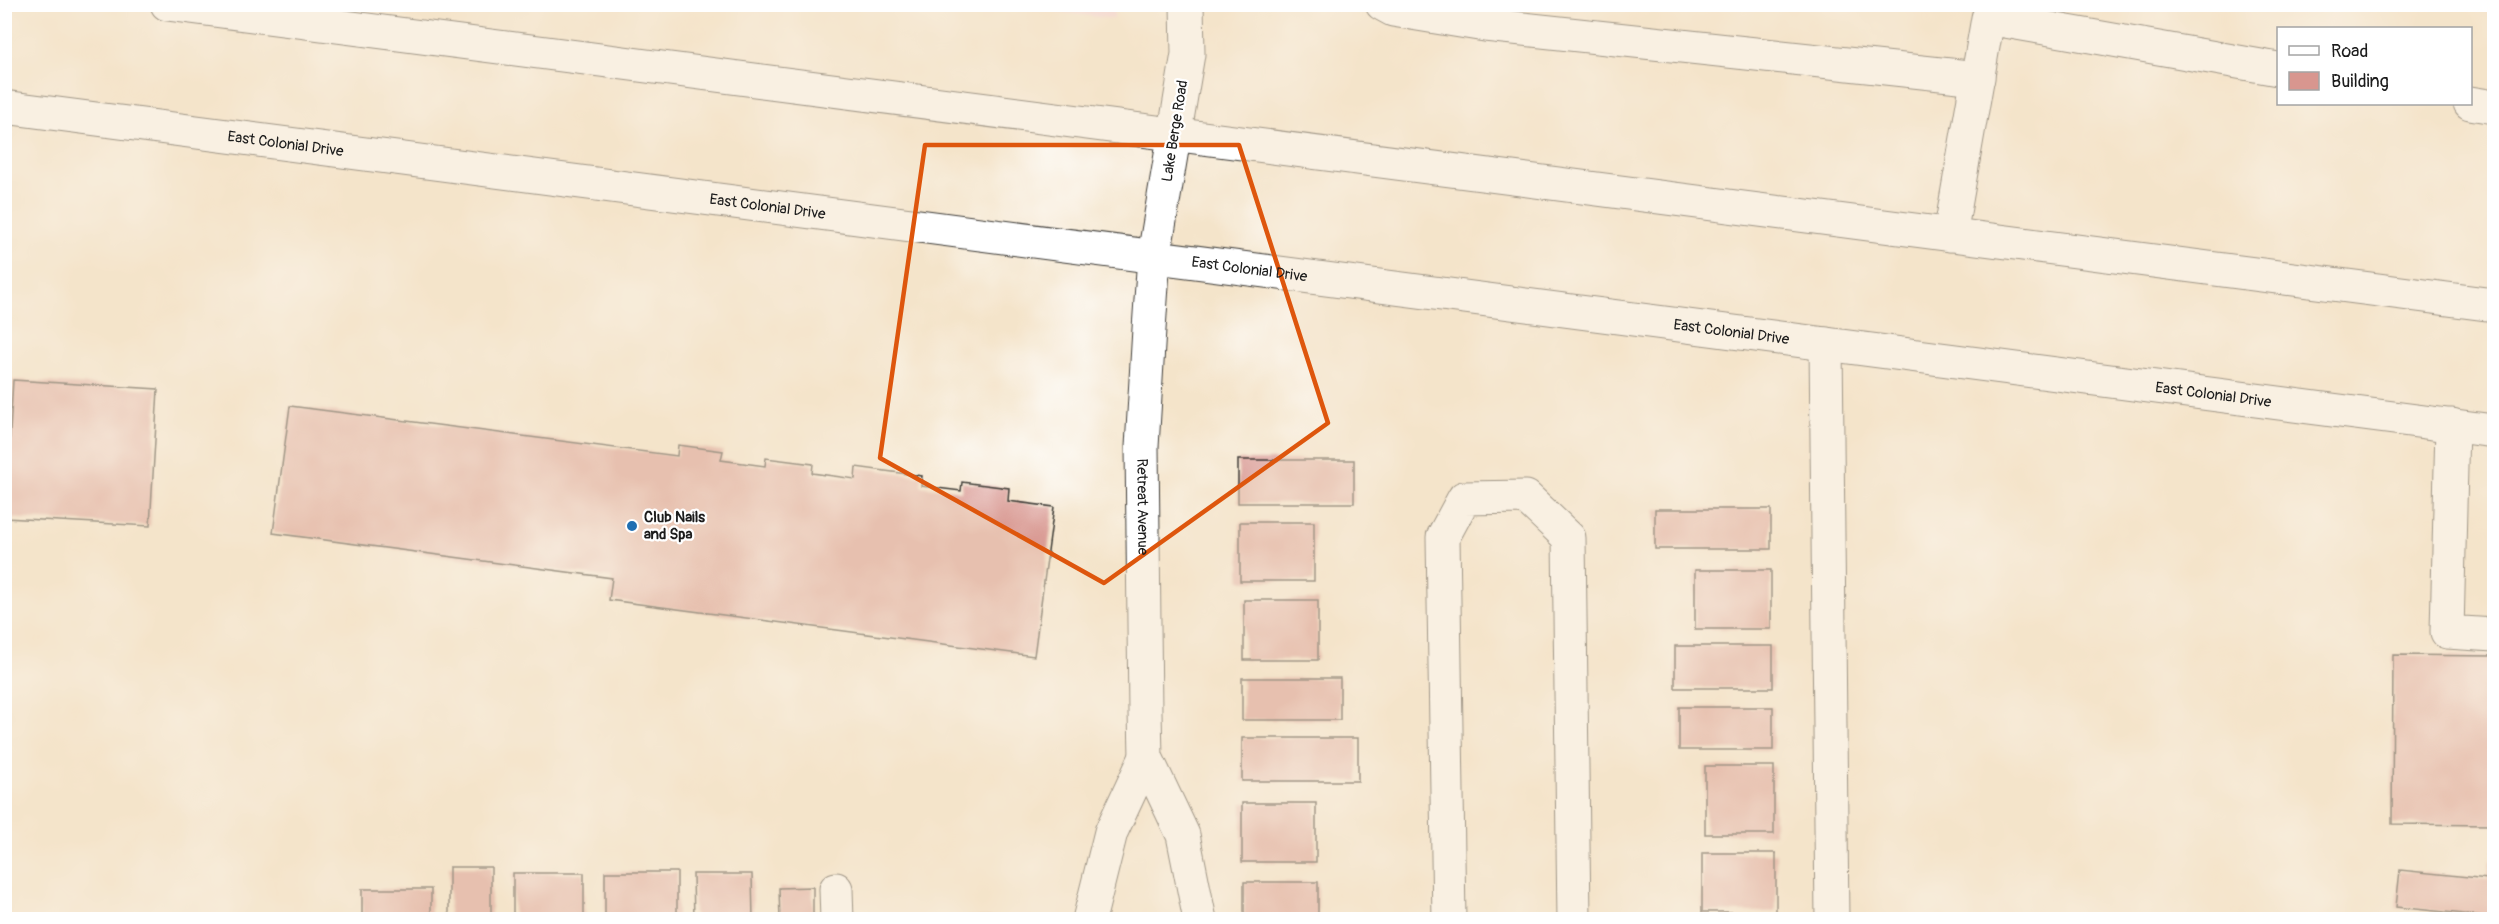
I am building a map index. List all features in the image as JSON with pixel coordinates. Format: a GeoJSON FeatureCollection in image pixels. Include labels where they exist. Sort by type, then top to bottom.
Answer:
{"type":"FeatureCollection","features":[{"type":"Feature","properties":{"kind":"main road"},"geometry":{"type":"LineString","coordinates":[[167,4],[2494,305]]}},
{"type":"Feature","properties":{"kind":"main road","name":"Lake Berge Road"},"geometry":{"type":"LineString","coordinates":[[1154,256],[1188,54],[1187,4]]}},
{"type":"Feature","properties":{"kind":"main road"},"geometry":{"type":"LineString","coordinates":[[1382,4],[1393,9],[1485,25],[1978,78]]}},
{"type":"Feature","properties":{"kind":"main road"},"geometry":{"type":"LineString","coordinates":[[1950,235],[1990,11],[2277,69]]}},
{"type":"Feature","properties":{"kind":"main road"},"geometry":{"type":"LineString","coordinates":[[2472,103],[2494,107]]}},
{"type":"Feature","properties":{"kind":"main road","name":"East Colonial Drive"},"geometry":{"type":"LineString","coordinates":[[4,107],[2494,431]]}},
{"type":"Feature","properties":{"kind":"main road","name":"Retreat Avenue"},"geometry":{"type":"LineString","coordinates":[[1154,256],[1142,447],[1146,757],[1183,835],[1200,920]]}},
{"type":"Feature","properties":{"kind":"main road"},"geometry":{"type":"LineString","coordinates":[[1826,344],[1832,920]]}},
{"type":"Feature","properties":{"kind":"main road"},"geometry":{"type":"LineString","coordinates":[[2452,425],[2447,632],[2494,635]]}},
{"type":"Feature","properties":{"kind":"main road"},"geometry":{"type":"LineString","coordinates":[[1449,920],[1443,537],[1464,498],[1515,497],[1526,497],[1569,538],[1574,920]]}},
{"type":"Feature","properties":{"kind":"main road","name":"Retreat Avenue"},"geometry":{"type":"LineString","coordinates":[[1089,920],[1111,832],[1146,757]]}},
{"type":"Feature","properties":{"kind":"highlighted area"},"geometry":{"type":"Polygon","coordinates":[[[925,145],[1239,145],[1328,423],[1104,583],[880,458],[925,145]]]}},
{"type":"Feature","properties":{"kind":"shaded area"},"geometry":{"type":"Polygon","coordinates":[[[1004,5],[1114,5],[1114,19],[1004,5]]]}},
{"type":"Feature","properties":{"kind":"building"},"geometry":{"type":"Polygon","coordinates":[[[13,380],[158,389],[150,526],[5,518],[13,380]]]}},
{"type":"Feature","properties":{"kind":"building"},"geometry":{"type":"Polygon","coordinates":[[[290,406],[677,456],[678,445],[723,451],[721,460],[765,466],[766,458],[813,464],[812,473],[855,479],[856,467],[922,476],[921,486],[961,491],[962,482],[1009,488],[1008,501],[1054,507],[1034,656],[609,600],[612,578],[273,533],[290,406]]]}},
{"type":"Feature","properties":{"kind":"building"},"geometry":{"type":"Polygon","coordinates":[[[1238,460],[1354,460],[1354,503],[1238,503],[1238,460]]]}},
{"type":"Feature","properties":{"kind":"building"},"geometry":{"type":"Polygon","coordinates":[[[1655,509],[1771,509],[1771,549],[1655,549],[1655,509]]]}},
{"type":"Feature","properties":{"kind":"building"},"geometry":{"type":"Polygon","coordinates":[[[1240,522],[1314,522],[1314,581],[1240,581],[1240,522]]]}},
{"type":"Feature","properties":{"kind":"building"},"geometry":{"type":"Polygon","coordinates":[[[1695,570],[1771,570],[1771,629],[1695,629],[1695,570]]]}},
{"type":"Feature","properties":{"kind":"building"},"geometry":{"type":"Polygon","coordinates":[[[1244,600],[1318,600],[1318,660],[1244,660],[1244,600]]]}},
{"type":"Feature","properties":{"kind":"building"},"geometry":{"type":"Polygon","coordinates":[[[1675,646],[1773,646],[1773,688],[1675,688],[1675,646]]]}},
{"type":"Feature","properties":{"kind":"building"},"geometry":{"type":"Polygon","coordinates":[[[2393,655],[2494,656],[2494,825],[2392,824],[2393,655]]]}},
{"type":"Feature","properties":{"kind":"building"},"geometry":{"type":"Polygon","coordinates":[[[1242,678],[1340,678],[1340,720],[1242,720],[1242,678]]]}},
{"type":"Feature","properties":{"kind":"building"},"geometry":{"type":"Polygon","coordinates":[[[1679,707],[1773,707],[1773,750],[1679,750],[1679,707]]]}},
{"type":"Feature","properties":{"kind":"building"},"geometry":{"type":"Polygon","coordinates":[[[1242,738],[1358,738],[1358,781],[1242,781],[1242,738]]]}},
{"type":"Feature","properties":{"kind":"building"},"geometry":{"type":"Polygon","coordinates":[[[1705,766],[1774,766],[1774,834],[1705,834],[1705,766]]]}},
{"type":"Feature","properties":{"kind":"building"},"geometry":{"type":"Polygon","coordinates":[[[1242,803],[1316,803],[1316,862],[1242,862],[1242,803]]]}},
{"type":"Feature","properties":{"kind":"building"},"geometry":{"type":"Polygon","coordinates":[[[1702,853],[1776,853],[1776,912],[1702,912],[1702,853]]]}},
{"type":"Feature","properties":{"kind":"building"},"geometry":{"type":"Polygon","coordinates":[[[2490,860],[2494,861],[2494,917],[2396,907],[2400,870],[2488,879],[2490,860]]]}},
{"type":"Feature","properties":{"kind":"building"},"geometry":{"type":"Polygon","coordinates":[[[449,867],[491,867],[491,920],[449,920],[449,867]]]}},
{"type":"Feature","properties":{"kind":"building"},"geometry":{"type":"Polygon","coordinates":[[[605,872],[677,872],[677,920],[605,920],[605,872]]]}},
{"type":"Feature","properties":{"kind":"building"},"geometry":{"type":"Polygon","coordinates":[[[513,873],[584,873],[584,920],[513,920],[513,873]]]}},
{"type":"Feature","properties":{"kind":"building"},"geometry":{"type":"Polygon","coordinates":[[[693,874],[752,874],[753,920],[694,920],[693,874]]]}},
{"type":"Feature","properties":{"kind":"building"},"geometry":{"type":"Polygon","coordinates":[[[1244,882],[1318,882],[1318,920],[1244,920],[1244,882]]]}},
{"type":"Feature","properties":{"kind":"building"},"geometry":{"type":"Polygon","coordinates":[[[813,887],[813,920],[780,920],[779,888],[813,887]]]}},
{"type":"Feature","properties":{"kind":"building"},"geometry":{"type":"Polygon","coordinates":[[[362,889],[431,889],[431,920],[362,920],[362,889]]]}},
{"type":"Feature","properties":{"kind":"building"},"geometry":{"type":"Polygon","coordinates":[[[944,917],[1040,917],[1040,920],[944,920],[944,917]]]}},
{"type":"Feature","properties":{"kind":"place","name":"Club Nails and Spa"},"geometry":{"type":"Point","coordinates":[632,526]}}]}
